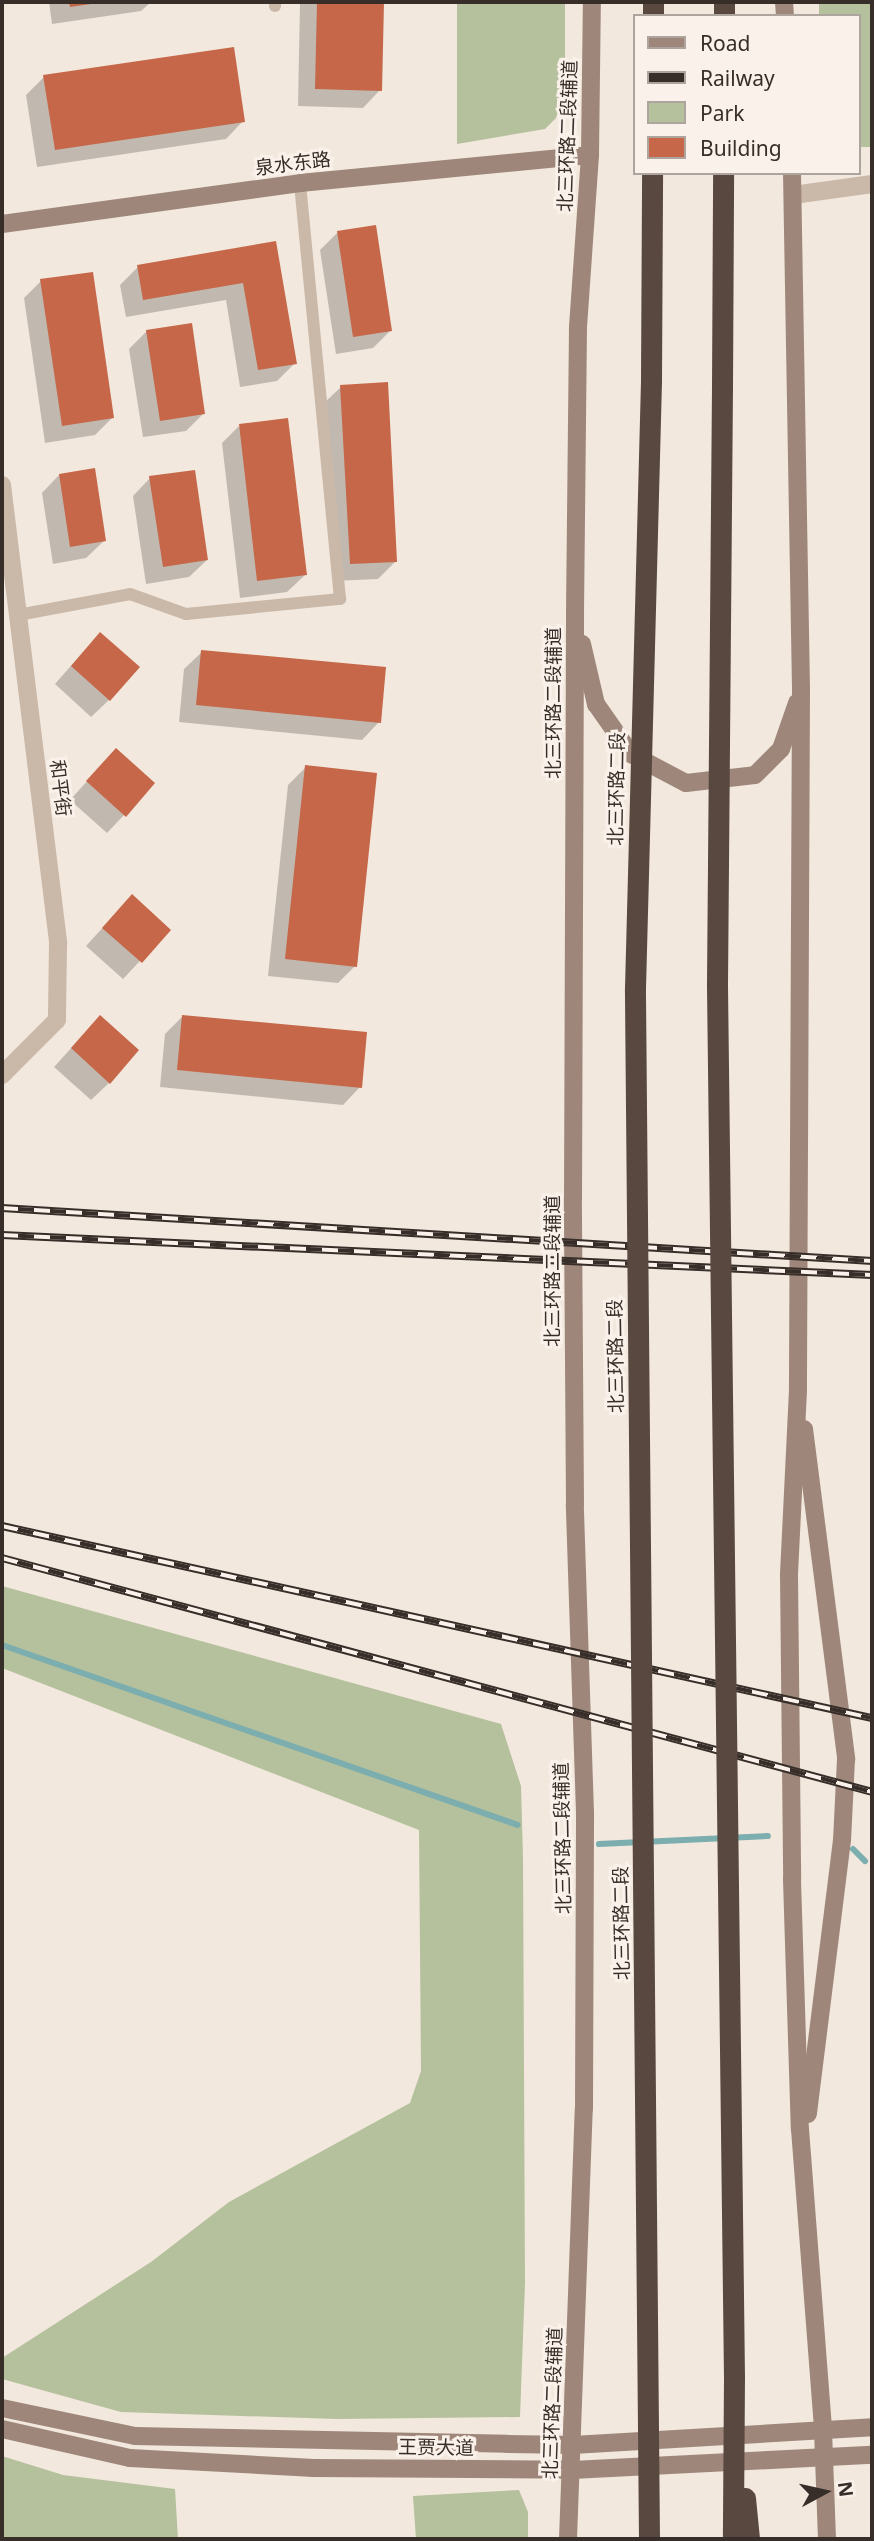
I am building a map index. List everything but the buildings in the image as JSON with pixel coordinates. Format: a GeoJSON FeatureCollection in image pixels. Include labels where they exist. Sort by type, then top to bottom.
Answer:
{"type":"FeatureCollection","features":[{"type":"Feature","properties":{"kind":"highway","name":"北三环路二段"},"geometry":{"type":"LineString","coordinates":[[649,2539],[635,988],[650,381],[652,175]]}},
{"type":"Feature","properties":{"kind":"highway"},"geometry":{"type":"LineString","coordinates":[[723,175],[717,986],[734,2377],[733,2539]]}},
{"type":"Feature","properties":{"kind":"highway"},"geometry":{"type":"LineString","coordinates":[[734,2377],[748,2539]]}},
{"type":"Feature","properties":{"kind":"main road","name":"北三环路二段辅道"},"geometry":{"type":"LineString","coordinates":[[568,2539],[584,2109],[585,1881],[575,1490],[575,613],[578,327],[590,155],[592,2]]}},
{"type":"Feature","properties":{"kind":"main road","name":"泉水东路"},"geometry":{"type":"LineString","coordinates":[[2,224],[300,183],[590,155]]}},
{"type":"Feature","properties":{"kind":"main road"},"geometry":{"type":"LineString","coordinates":[[792,175],[801,690],[798,1390],[789,1575],[792,1880],[803,2159],[823,2430],[827,2539]]}},
{"type":"Feature","properties":{"kind":"main road"},"geometry":{"type":"LineString","coordinates":[[575,613],[596,704],[631,754],[686,783],[755,775],[780,749],[801,690]]}},
{"type":"Feature","properties":{"kind":"main road"},"geometry":{"type":"LineString","coordinates":[[798,1390],[846,1759],[842,1840],[803,2159]]}},
{"type":"Feature","properties":{"kind":"main road","name":"王贾大道"},"geometry":{"type":"LineString","coordinates":[[2,2408],[135,2436],[573,2445],[872,2427]]}},
{"type":"Feature","properties":{"kind":"main road","name":"王贾大道"},"geometry":{"type":"LineString","coordinates":[[2,2429],[130,2458],[314,2468],[572,2470],[872,2455]]}},
{"type":"Feature","properties":{"kind":"street"},"geometry":{"type":"LineString","coordinates":[[793,195],[872,184]]}},
{"type":"Feature","properties":{"kind":"street","name":"和平街"},"geometry":{"type":"LineString","coordinates":[[2,496],[58,944],[57,1020],[2,1075]]}},
{"type":"Feature","properties":{"kind":"lane"},"geometry":{"type":"LineString","coordinates":[[18,615],[130,594],[186,614],[340,598],[300,183]]}},
{"type":"Feature","properties":{"kind":"green space"},"geometry":{"type":"Polygon","coordinates":[[[457,2],[565,2],[565,100],[556,118],[545,129],[457,144],[457,2]]]}},
{"type":"Feature","properties":{"kind":"green space"},"geometry":{"type":"Polygon","coordinates":[[[819,2],[872,2],[872,147],[860,147],[860,14],[819,14],[819,2]]]}},
{"type":"Feature","properties":{"kind":"green space"},"geometry":{"type":"Polygon","coordinates":[[[2,1586],[501,1724],[521,1786],[523,1858],[525,2283],[520,2417],[337,2419],[121,2412],[2,2379],[2,2358],[151,2262],[229,2202],[410,2103],[421,2071],[419,1830],[2,1668],[2,1586]]]}},
{"type":"Feature","properties":{"kind":"green space"},"geometry":{"type":"Polygon","coordinates":[[[2,2456],[63,2475],[175,2489],[178,2539],[2,2539],[2,2456]]]}},
{"type":"Feature","properties":{"kind":"green space"},"geometry":{"type":"Polygon","coordinates":[[[519,2490],[528,2512],[528,2539],[416,2539],[413,2496],[519,2490]]]}},
{"type":"Feature","properties":{"kind":"waterway"},"geometry":{"type":"LineString","coordinates":[[2,1645],[518,1825]]}},
{"type":"Feature","properties":{"kind":"waterway"},"geometry":{"type":"LineString","coordinates":[[599,1844],[768,1836]]}},
{"type":"Feature","properties":{"kind":"waterway"},"geometry":{"type":"LineString","coordinates":[[853,1849],[865,1861]]}},
{"type":"Feature","properties":{"kind":"railway"},"geometry":{"type":"LineString","coordinates":[[2,1208],[872,1261]]}},
{"type":"Feature","properties":{"kind":"railway"},"geometry":{"type":"LineString","coordinates":[[2,1235],[872,1275]]}},
{"type":"Feature","properties":{"kind":"railway"},"geometry":{"type":"LineString","coordinates":[[2,1526],[872,1718]]}},
{"type":"Feature","properties":{"kind":"railway"},"geometry":{"type":"LineString","coordinates":[[2,1558],[872,1792]]}}]}
